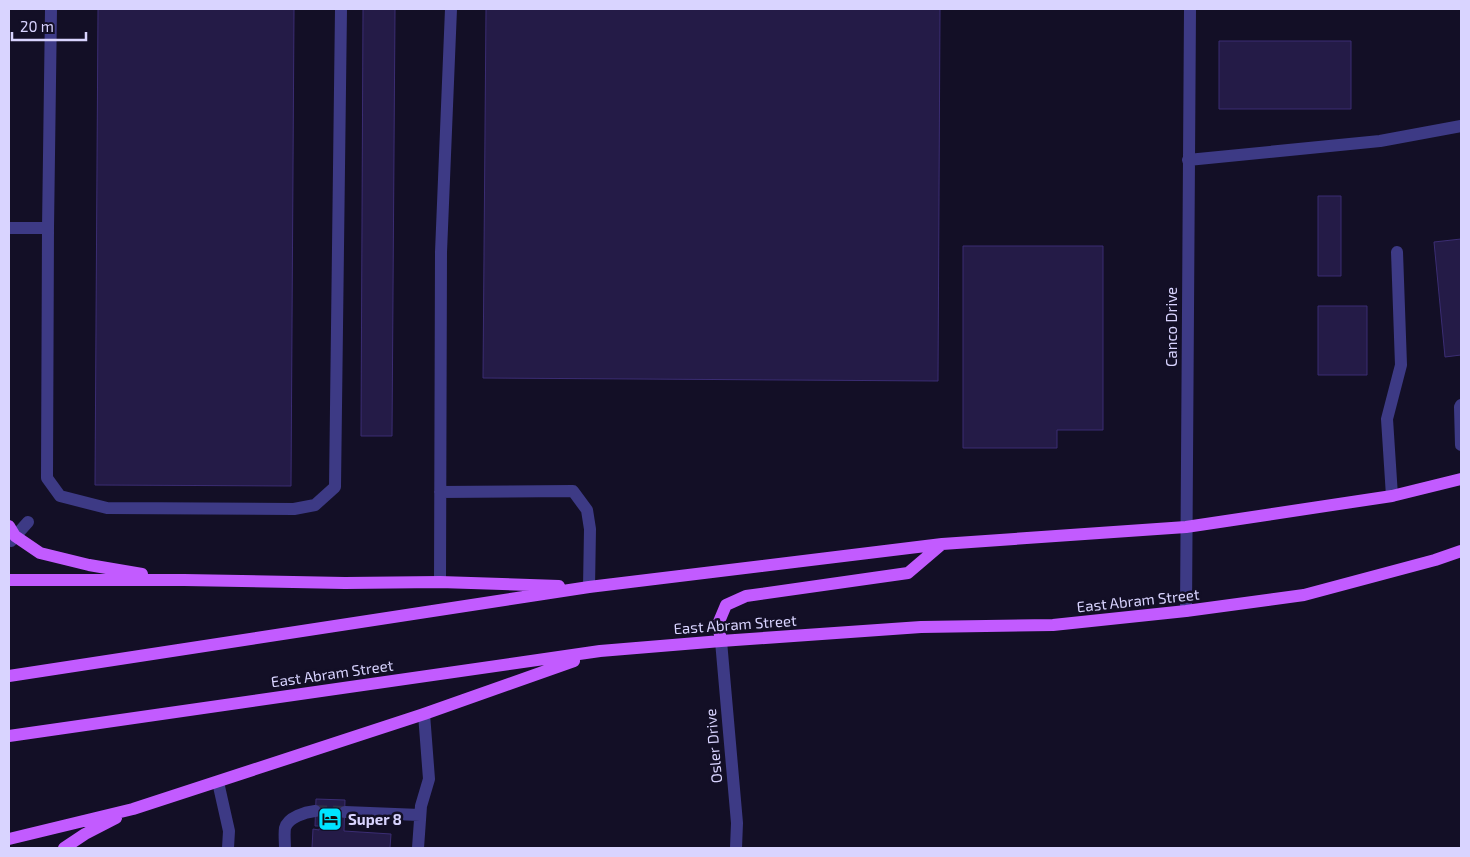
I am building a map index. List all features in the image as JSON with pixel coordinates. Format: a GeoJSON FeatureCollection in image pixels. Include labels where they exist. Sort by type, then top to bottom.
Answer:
{"type":"FeatureCollection","features":[{"type":"Feature","properties":{"kind":"main road"},"geometry":{"type":"LineString","coordinates":[[9,676],[589,586],[942,544],[1186,527],[1392,496],[1461,479]]}},
{"type":"Feature","properties":{"kind":"main road"},"geometry":{"type":"LineString","coordinates":[[12,534],[40,553],[89,565],[184,580]]}},
{"type":"Feature","properties":{"kind":"main road"},"geometry":{"type":"LineString","coordinates":[[721,641],[718,624],[726,605],[746,596],[908,573],[942,544]]}},
{"type":"Feature","properties":{"kind":"main road","name":"East Abram Street"},"geometry":{"type":"LineString","coordinates":[[9,736],[600,651],[921,628],[1052,626],[1186,611],[1304,595],[1435,560],[1461,551]]}},
{"type":"Feature","properties":{"kind":"main road"},"geometry":{"type":"LineString","coordinates":[[9,580],[440,582],[589,586]]}},
{"type":"Feature","properties":{"kind":"main road"},"geometry":{"type":"LineString","coordinates":[[9,839],[133,809],[218,782],[424,714],[600,651]]}},
{"type":"Feature","properties":{"kind":"main road"},"geometry":{"type":"LineString","coordinates":[[64,848],[85,834],[133,809]]}},
{"type":"Feature","properties":{"kind":"street"},"geometry":{"type":"LineString","coordinates":[[51,9],[47,478],[60,496],[107,508],[294,509],[314,505],[335,487],[341,9]]}},
{"type":"Feature","properties":{"kind":"street"},"geometry":{"type":"LineString","coordinates":[[440,582],[441,252],[451,9]]}},
{"type":"Feature","properties":{"kind":"street","name":"Canco Drive"},"geometry":{"type":"LineString","coordinates":[[1186,611],[1190,9]]}},
{"type":"Feature","properties":{"kind":"street"},"geometry":{"type":"LineString","coordinates":[[1188,160],[1380,141],[1461,126]]}},
{"type":"Feature","properties":{"kind":"street"},"geometry":{"type":"LineString","coordinates":[[9,228],[48,228]]}},
{"type":"Feature","properties":{"kind":"street"},"geometry":{"type":"LineString","coordinates":[[1392,496],[1387,419],[1402,364],[1397,252]]}},
{"type":"Feature","properties":{"kind":"street"},"geometry":{"type":"LineString","coordinates":[[1461,405],[1461,445]]}},
{"type":"Feature","properties":{"kind":"street"},"geometry":{"type":"LineString","coordinates":[[440,492],[573,491],[587,510],[590,529],[589,586]]}},
{"type":"Feature","properties":{"kind":"street"},"geometry":{"type":"LineString","coordinates":[[12,534],[28,522]]}},
{"type":"Feature","properties":{"kind":"street","name":"Osler Drive"},"geometry":{"type":"LineString","coordinates":[[721,641],[736,823],[736,848]]}},
{"type":"Feature","properties":{"kind":"street"},"geometry":{"type":"LineString","coordinates":[[418,848],[421,806],[429,780],[424,714]]}},
{"type":"Feature","properties":{"kind":"street"},"geometry":{"type":"LineString","coordinates":[[218,782],[229,832],[225,847]]}},
{"type":"Feature","properties":{"kind":"street"},"geometry":{"type":"LineString","coordinates":[[285,848],[286,826],[292,819],[315,811]]}},
{"type":"Feature","properties":{"kind":"street"},"geometry":{"type":"LineString","coordinates":[[345,812],[420,816]]}},
{"type":"Feature","properties":{"kind":"building"},"geometry":{"type":"Polygon","coordinates":[[[98,9],[294,9],[291,486],[95,485],[98,9]]]}},
{"type":"Feature","properties":{"kind":"building"},"geometry":{"type":"Polygon","coordinates":[[[363,9],[395,9],[392,436],[361,436],[363,9]]]}},
{"type":"Feature","properties":{"kind":"building"},"geometry":{"type":"Polygon","coordinates":[[[486,9],[940,9],[938,381],[483,378],[486,9]]]}},
{"type":"Feature","properties":{"kind":"building"},"geometry":{"type":"Polygon","coordinates":[[[1219,41],[1351,41],[1351,109],[1219,109],[1219,41]]]}},
{"type":"Feature","properties":{"kind":"building"},"geometry":{"type":"Polygon","coordinates":[[[1318,196],[1341,196],[1341,276],[1318,276],[1318,196]]]}},
{"type":"Feature","properties":{"kind":"building"},"geometry":{"type":"Polygon","coordinates":[[[1461,239],[1461,355],[1445,357],[1434,242],[1461,239]]]}},
{"type":"Feature","properties":{"kind":"building"},"geometry":{"type":"Polygon","coordinates":[[[963,246],[1103,246],[1103,430],[1057,430],[1057,448],[963,448],[963,246]]]}},
{"type":"Feature","properties":{"kind":"building"},"geometry":{"type":"Polygon","coordinates":[[[1318,306],[1367,306],[1367,375],[1318,375],[1318,306]]]}},
{"type":"Feature","properties":{"kind":"building","name":"Super 8"},"geometry":{"type":"Polygon","coordinates":[[[316,799],[345,800],[344,831],[391,834],[390,848],[312,848],[313,829],[319,830],[320,826],[315,826],[316,799]]]}},
{"type":"Feature","properties":{"kind":"tunnel"},"geometry":{"type":"LineString","coordinates":[[315,811],[345,812]]}},
{"type":"Feature","properties":{"kind":"place","name":"Super 8"},"geometry":{"type":"Point","coordinates":[330,819]}}]}
